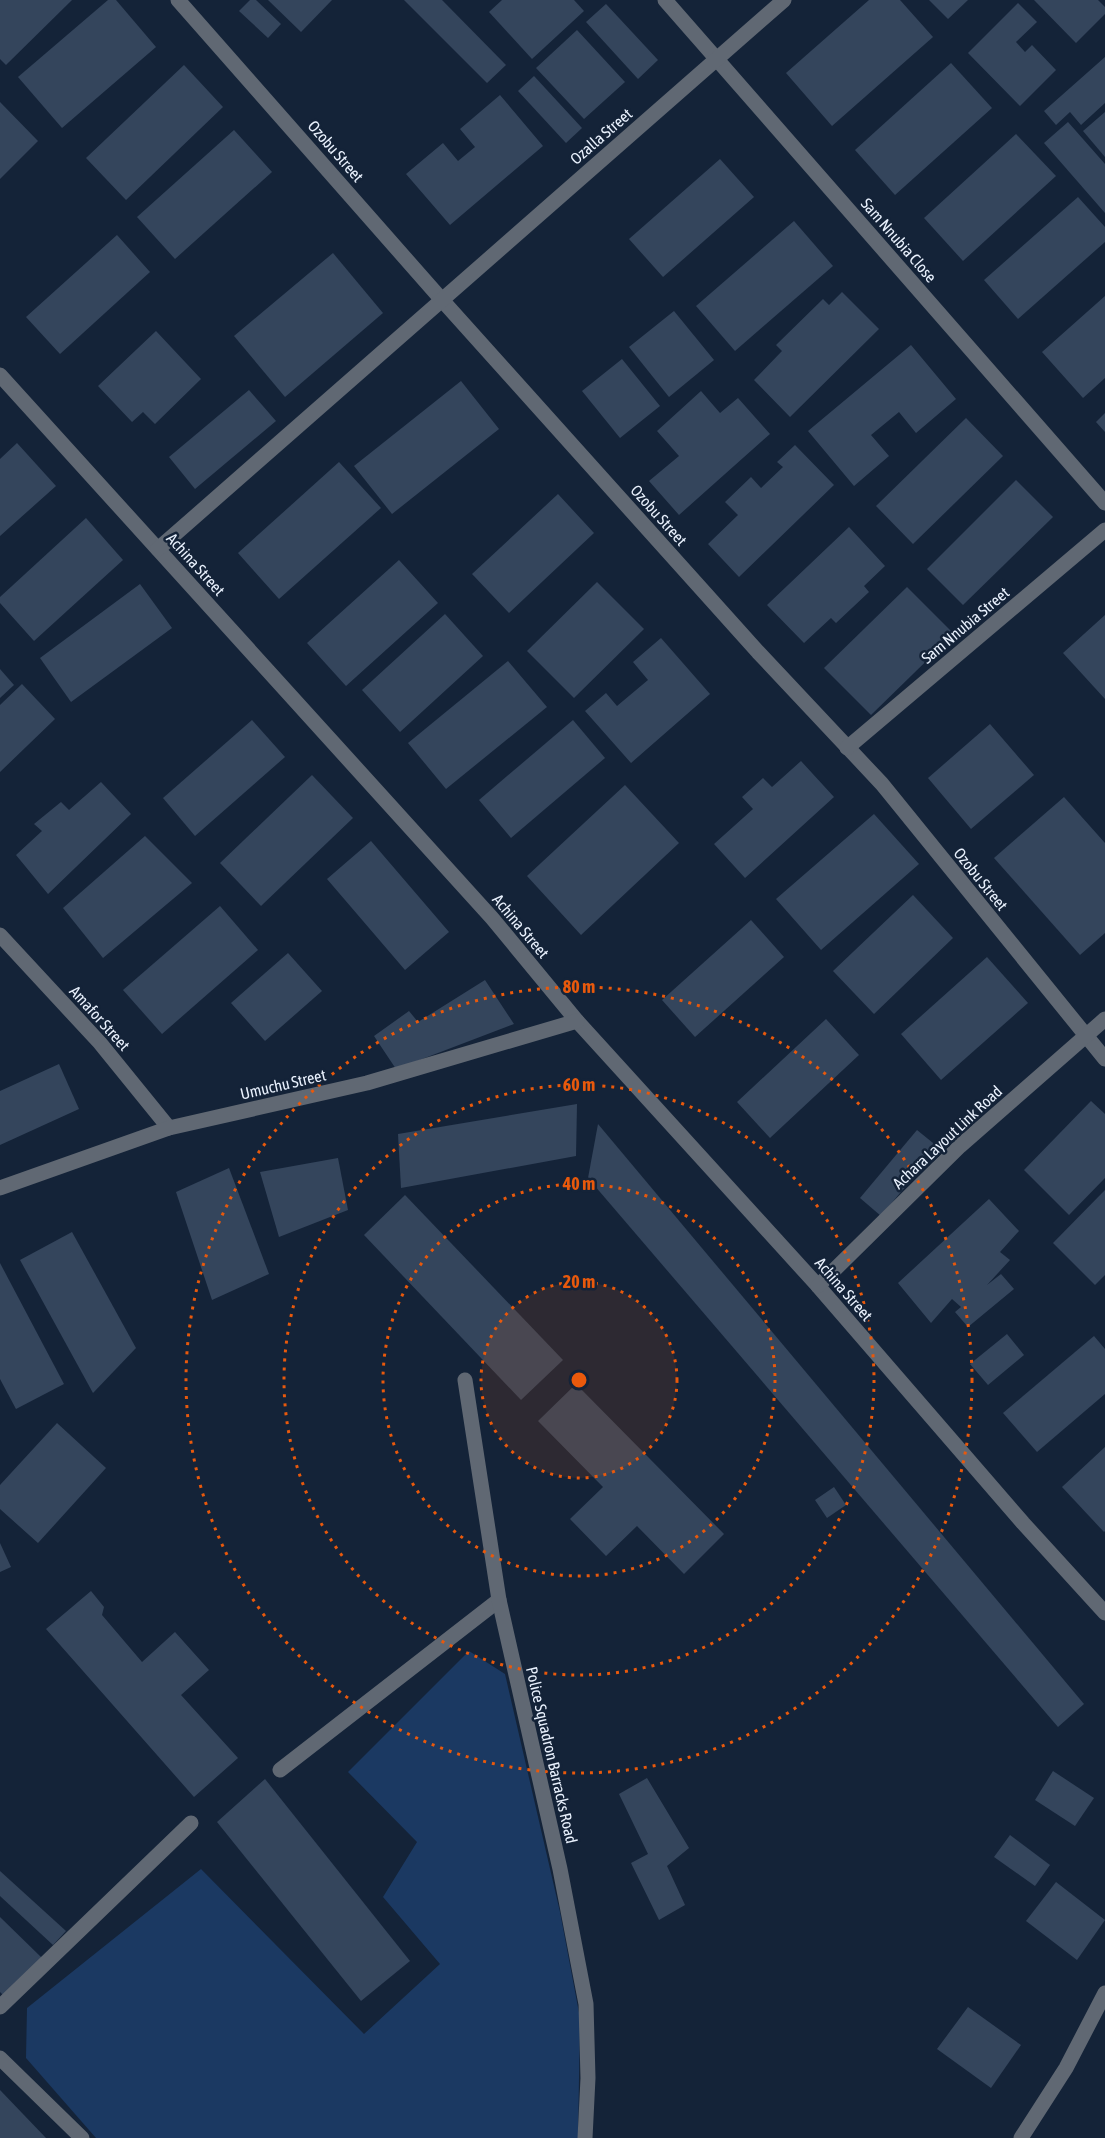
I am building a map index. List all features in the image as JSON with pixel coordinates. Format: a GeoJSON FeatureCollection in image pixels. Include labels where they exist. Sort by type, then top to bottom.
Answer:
{"type":"FeatureCollection","features":[{"type":"Feature","properties":{"kind":"street","name":"Ozobu Street"},"geometry":{"type":"LineString","coordinates":[[178,0],[442,300],[758,652],[882,784],[1105,1059]]}},
{"type":"Feature","properties":{"kind":"street","name":"Sam Nnubia Close"},"geometry":{"type":"LineString","coordinates":[[665,0],[1105,503]]}},
{"type":"Feature","properties":{"kind":"street","name":"Ozalla Street"},"geometry":{"type":"LineString","coordinates":[[158,549],[784,0]]}},
{"type":"Feature","properties":{"kind":"street","name":"Achina Street"},"geometry":{"type":"LineString","coordinates":[[0,375],[492,918],[577,1022],[818,1286],[1023,1523],[1105,1612]]}},
{"type":"Feature","properties":{"kind":"street","name":"Sam Nnubia Street"},"geometry":{"type":"LineString","coordinates":[[848,748],[1105,530]]}},
{"type":"Feature","properties":{"kind":"street","name":"Amafor Street"},"geometry":{"type":"LineString","coordinates":[[0,935],[100,1043],[169,1128]]}},
{"type":"Feature","properties":{"kind":"street","name":"Achara Layout Link Road"},"geometry":{"type":"LineString","coordinates":[[818,1286],[960,1146],[1105,1019]]}},
{"type":"Feature","properties":{"kind":"street","name":"Umuchu Street"},"geometry":{"type":"LineString","coordinates":[[0,1188],[169,1128],[367,1083],[577,1022]]}},
{"type":"Feature","properties":{"kind":"street","name":"Police Squadron Barracks Road"},"geometry":{"type":"LineString","coordinates":[[465,1380],[499,1600],[560,1869],[586,2004],[588,2078],[585,2138]]}},
{"type":"Feature","properties":{"kind":"street"},"geometry":{"type":"LineString","coordinates":[[280,1770],[499,1600]]}},
{"type":"Feature","properties":{"kind":"street"},"geometry":{"type":"LineString","coordinates":[[0,2007],[191,1823]]}},
{"type":"Feature","properties":{"kind":"street"},"geometry":{"type":"LineString","coordinates":[[1021,2138],[1066,2068],[1105,1993]]}},
{"type":"Feature","properties":{"kind":"street"},"geometry":{"type":"LineString","coordinates":[[0,2058],[82,2138]]}},
{"type":"Feature","properties":{"kind":"shaded area"},"geometry":{"type":"Polygon","coordinates":[[[469,1651],[505,1674],[560,1912],[580,2018],[578,2138],[96,2138],[26,2058],[27,2008],[201,1869],[364,2034],[440,1964],[383,1897],[417,1842],[348,1772],[469,1651]]]}},
{"type":"Feature","properties":{"kind":"building"},"geometry":{"type":"Polygon","coordinates":[[[0,0],[72,0],[6,65],[0,59],[0,0]]]}},
{"type":"Feature","properties":{"kind":"building"},"geometry":{"type":"Polygon","coordinates":[[[108,0],[116,0],[156,47],[62,128],[18,77],[108,0]]]}},
{"type":"Feature","properties":{"kind":"building"},"geometry":{"type":"Polygon","coordinates":[[[250,0],[256,0],[281,24],[268,38],[239,11],[250,0]]]}},
{"type":"Feature","properties":{"kind":"building"},"geometry":{"type":"Polygon","coordinates":[[[268,0],[332,0],[301,32],[268,0]]]}},
{"type":"Feature","properties":{"kind":"building"},"geometry":{"type":"Polygon","coordinates":[[[404,0],[442,0],[506,65],[487,83],[404,0]]]}},
{"type":"Feature","properties":{"kind":"building"},"geometry":{"type":"Polygon","coordinates":[[[502,0],[574,0],[584,11],[532,59],[489,12],[502,0]]]}},
{"type":"Feature","properties":{"kind":"building"},"geometry":{"type":"Polygon","coordinates":[[[869,0],[900,0],[933,37],[832,126],[786,73],[869,0]]]}},
{"type":"Feature","properties":{"kind":"building"},"geometry":{"type":"Polygon","coordinates":[[[929,0],[968,0],[948,19],[929,0]]]}},
{"type":"Feature","properties":{"kind":"building"},"geometry":{"type":"Polygon","coordinates":[[[1034,0],[1098,0],[1105,7],[1105,14],[1076,43],[1034,0]]]}},
{"type":"Feature","properties":{"kind":"building"},"geometry":{"type":"Polygon","coordinates":[[[1018,3],[1037,22],[1016,42],[1025,52],[1032,45],[1056,70],[1020,106],[968,53],[1018,3]]]}},
{"type":"Feature","properties":{"kind":"building"},"geometry":{"type":"Polygon","coordinates":[[[606,4],[658,60],[638,79],[586,22],[606,4]]]}},
{"type":"Feature","properties":{"kind":"building"},"geometry":{"type":"Polygon","coordinates":[[[577,30],[625,82],[584,119],[536,68],[577,30]]]}},
{"type":"Feature","properties":{"kind":"building"},"geometry":{"type":"Polygon","coordinates":[[[1105,57],[1105,103],[1081,125],[1070,112],[1056,125],[1044,111],[1105,57]]]}},
{"type":"Feature","properties":{"kind":"building"},"geometry":{"type":"Polygon","coordinates":[[[951,63],[992,108],[895,195],[855,150],[951,63]]]}},
{"type":"Feature","properties":{"kind":"building"},"geometry":{"type":"Polygon","coordinates":[[[184,65],[223,107],[126,200],[86,158],[184,65]]]}},
{"type":"Feature","properties":{"kind":"building"},"geometry":{"type":"Polygon","coordinates":[[[534,76],[582,128],[566,143],[518,91],[534,76]]]}},
{"type":"Feature","properties":{"kind":"building"},"geometry":{"type":"Polygon","coordinates":[[[500,95],[543,146],[450,225],[406,174],[443,143],[458,161],[475,147],[460,129],[500,95]]]}},
{"type":"Feature","properties":{"kind":"building"},"geometry":{"type":"Polygon","coordinates":[[[0,102],[38,141],[0,179],[0,102]]]}},
{"type":"Feature","properties":{"kind":"building"},"geometry":{"type":"Polygon","coordinates":[[[1105,112],[1105,157],[1083,131],[1105,112]]]}},
{"type":"Feature","properties":{"kind":"building"},"geometry":{"type":"Polygon","coordinates":[[[1068,122],[1105,164],[1105,213],[1044,143],[1068,122]]]}},
{"type":"Feature","properties":{"kind":"building"},"geometry":{"type":"Polygon","coordinates":[[[234,130],[272,172],[175,259],[137,217],[234,130]]]}},
{"type":"Feature","properties":{"kind":"building"},"geometry":{"type":"Polygon","coordinates":[[[1016,134],[1056,176],[963,261],[924,218],[1016,134]]]}},
{"type":"Feature","properties":{"kind":"building"},"geometry":{"type":"Polygon","coordinates":[[[720,159],[754,197],[663,277],[629,239],[720,159]]]}},
{"type":"Feature","properties":{"kind":"building"},"geometry":{"type":"Polygon","coordinates":[[[1078,197],[1105,227],[1105,242],[1018,319],[984,280],[1078,197]]]}},
{"type":"Feature","properties":{"kind":"building"},"geometry":{"type":"Polygon","coordinates":[[[794,221],[833,266],[735,351],[696,306],[794,221]]]}},
{"type":"Feature","properties":{"kind":"building"},"geometry":{"type":"Polygon","coordinates":[[[117,235],[150,272],[60,354],[26,317],[117,235]]]}},
{"type":"Feature","properties":{"kind":"building"},"geometry":{"type":"Polygon","coordinates":[[[333,253],[383,313],[285,397],[234,336],[333,253]]]}},
{"type":"Feature","properties":{"kind":"building"},"geometry":{"type":"Polygon","coordinates":[[[842,292],[879,329],[790,417],[754,380],[782,351],[776,345],[823,299],[829,305],[842,292]]]}},
{"type":"Feature","properties":{"kind":"building"},"geometry":{"type":"Polygon","coordinates":[[[1105,296],[1105,378],[1083,398],[1042,352],[1105,296]]]}},
{"type":"Feature","properties":{"kind":"building"},"geometry":{"type":"Polygon","coordinates":[[[674,311],[714,360],[669,397],[629,347],[674,311]]]}},
{"type":"Feature","properties":{"kind":"building"},"geometry":{"type":"Polygon","coordinates":[[[156,331],[201,379],[155,424],[143,412],[132,422],[98,386],[156,331]]]}},
{"type":"Feature","properties":{"kind":"building"},"geometry":{"type":"Polygon","coordinates":[[[911,345],[956,399],[916,433],[899,412],[871,435],[889,456],[854,486],[808,431],[911,345]]]}},
{"type":"Feature","properties":{"kind":"building"},"geometry":{"type":"Polygon","coordinates":[[[622,359],[660,406],[620,438],[582,391],[622,359]]]}},
{"type":"Feature","properties":{"kind":"building"},"geometry":{"type":"Polygon","coordinates":[[[461,381],[499,429],[392,514],[354,466],[461,381]]]}},
{"type":"Feature","properties":{"kind":"building"},"geometry":{"type":"Polygon","coordinates":[[[249,390],[276,421],[195,489],[169,457],[249,390]]]}},
{"type":"Feature","properties":{"kind":"building"},"geometry":{"type":"Polygon","coordinates":[[[701,391],[720,413],[738,398],[770,434],[679,515],[649,481],[679,456],[657,431],[701,391]]]}},
{"type":"Feature","properties":{"kind":"building"},"geometry":{"type":"Polygon","coordinates":[[[1105,413],[1105,432],[1096,422],[1105,413]]]}},
{"type":"Feature","properties":{"kind":"building"},"geometry":{"type":"Polygon","coordinates":[[[966,418],[1003,456],[913,544],[876,506],[966,418]]]}},
{"type":"Feature","properties":{"kind":"building"},"geometry":{"type":"Polygon","coordinates":[[[17,443],[56,486],[0,536],[0,459],[17,443]]]}},
{"type":"Feature","properties":{"kind":"building"},"geometry":{"type":"Polygon","coordinates":[[[795,445],[834,485],[739,577],[708,544],[738,515],[725,502],[751,477],[761,488],[783,467],[777,462],[795,445]]]}},
{"type":"Feature","properties":{"kind":"building"},"geometry":{"type":"Polygon","coordinates":[[[339,462],[381,508],[279,599],[238,553],[339,462]]]}},
{"type":"Feature","properties":{"kind":"building"},"geometry":{"type":"Polygon","coordinates":[[[1016,480],[1053,517],[963,605],[927,569],[1016,480]]]}},
{"type":"Feature","properties":{"kind":"building"},"geometry":{"type":"Polygon","coordinates":[[[558,494],[594,533],[509,613],[472,574],[558,494]]]}},
{"type":"Feature","properties":{"kind":"building"},"geometry":{"type":"Polygon","coordinates":[[[86,518],[123,560],[34,641],[0,603],[0,597],[86,518]]]}},
{"type":"Feature","properties":{"kind":"building"},"geometry":{"type":"Polygon","coordinates":[[[849,527],[885,566],[864,586],[869,592],[836,623],[831,618],[804,643],[767,605],[849,527]]]}},
{"type":"Feature","properties":{"kind":"building"},"geometry":{"type":"Polygon","coordinates":[[[399,560],[438,603],[346,686],[307,643],[399,560]]]}},
{"type":"Feature","properties":{"kind":"building"},"geometry":{"type":"Polygon","coordinates":[[[597,582],[644,629],[574,698],[527,651],[597,582]]]}},
{"type":"Feature","properties":{"kind":"building"},"geometry":{"type":"Polygon","coordinates":[[[140,584],[172,628],[71,702],[40,658],[140,584]]]}},
{"type":"Feature","properties":{"kind":"building"},"geometry":{"type":"Polygon","coordinates":[[[907,587],[954,634],[871,715],[824,668],[907,587]]]}},
{"type":"Feature","properties":{"kind":"building"},"geometry":{"type":"Polygon","coordinates":[[[445,614],[483,656],[400,732],[362,690],[445,614]]]}},
{"type":"Feature","properties":{"kind":"building"},"geometry":{"type":"Polygon","coordinates":[[[1105,615],[1105,699],[1063,653],[1105,615]]]}},
{"type":"Feature","properties":{"kind":"building"},"geometry":{"type":"Polygon","coordinates":[[[661,638],[710,694],[631,763],[585,711],[606,693],[617,706],[648,680],[633,662],[661,638]]]}},
{"type":"Feature","properties":{"kind":"building"},"geometry":{"type":"Polygon","coordinates":[[[508,661],[547,707],[446,789],[408,743],[508,661]]]}},
{"type":"Feature","properties":{"kind":"building"},"geometry":{"type":"Polygon","coordinates":[[[0,669],[14,685],[0,698],[0,669]]]}},
{"type":"Feature","properties":{"kind":"building"},"geometry":{"type":"Polygon","coordinates":[[[22,684],[55,719],[0,772],[0,705],[22,684]]]}},
{"type":"Feature","properties":{"kind":"building"},"geometry":{"type":"Polygon","coordinates":[[[252,720],[285,757],[195,836],[163,798],[252,720]]]}},
{"type":"Feature","properties":{"kind":"building"},"geometry":{"type":"Polygon","coordinates":[[[573,720],[605,758],[511,838],[479,800],[573,720]]]}},
{"type":"Feature","properties":{"kind":"building"},"geometry":{"type":"Polygon","coordinates":[[[990,724],[1034,775],[971,829],[928,778],[990,724]]]}},
{"type":"Feature","properties":{"kind":"building"},"geometry":{"type":"Polygon","coordinates":[[[801,761],[834,797],[745,878],[714,844],[753,809],[742,797],[763,778],[772,787],[801,761]]]}},
{"type":"Feature","properties":{"kind":"building"},"geometry":{"type":"Polygon","coordinates":[[[312,775],[353,818],[261,906],[220,863],[312,775]]]}},
{"type":"Feature","properties":{"kind":"building"},"geometry":{"type":"Polygon","coordinates":[[[101,782],[131,814],[48,894],[16,855],[42,831],[34,824],[61,802],[69,810],[101,782]]]}},
{"type":"Feature","properties":{"kind":"building"},"geometry":{"type":"Polygon","coordinates":[[[625,785],[679,843],[581,935],[527,876],[625,785]]]}},
{"type":"Feature","properties":{"kind":"building"},"geometry":{"type":"Polygon","coordinates":[[[1064,797],[1105,843],[1105,933],[1080,955],[994,858],[1064,797]]]}},
{"type":"Feature","properties":{"kind":"building"},"geometry":{"type":"Polygon","coordinates":[[[874,814],[919,864],[821,950],[776,899],[874,814]]]}},
{"type":"Feature","properties":{"kind":"building"},"geometry":{"type":"Polygon","coordinates":[[[145,836],[192,883],[103,958],[63,908],[145,836]]]}},
{"type":"Feature","properties":{"kind":"building"},"geometry":{"type":"Polygon","coordinates":[[[371,841],[449,932],[405,970],[327,879],[371,841]]]}},
{"type":"Feature","properties":{"kind":"building"},"geometry":{"type":"Polygon","coordinates":[[[913,895],[953,938],[874,1014],[833,971],[913,895]]]}},
{"type":"Feature","properties":{"kind":"building"},"geometry":{"type":"Polygon","coordinates":[[[220,906],[258,950],[162,1034],[123,990],[220,906]]]}},
{"type":"Feature","properties":{"kind":"building"},"geometry":{"type":"Polygon","coordinates":[[[751,920],[784,957],[695,1037],[662,1000],[751,920]]]}},
{"type":"Feature","properties":{"kind":"building"},"geometry":{"type":"Polygon","coordinates":[[[288,953],[322,991],[265,1041],[231,1003],[288,953]]]}},
{"type":"Feature","properties":{"kind":"building"},"geometry":{"type":"Polygon","coordinates":[[[987,957],[1028,1003],[941,1080],[901,1034],[987,957]]]}},
{"type":"Feature","properties":{"kind":"building"},"geometry":{"type":"Polygon","coordinates":[[[485,980],[514,1024],[396,1069],[374,1036],[409,1011],[418,1022],[485,980]]]}},
{"type":"Feature","properties":{"kind":"building"},"geometry":{"type":"Polygon","coordinates":[[[826,1019],[859,1055],[770,1138],[737,1102],[826,1019]]]}},
{"type":"Feature","properties":{"kind":"building"},"geometry":{"type":"Polygon","coordinates":[[[59,1064],[79,1109],[0,1145],[0,1091],[59,1064]]]}},
{"type":"Feature","properties":{"kind":"building"},"geometry":{"type":"Polygon","coordinates":[[[1091,1101],[1105,1114],[1105,1178],[1069,1215],[1024,1170],[1091,1101]]]}},
{"type":"Feature","properties":{"kind":"building"},"geometry":{"type":"Polygon","coordinates":[[[577,1104],[576,1156],[401,1188],[398,1134],[577,1104]]]}},
{"type":"Feature","properties":{"kind":"building"},"geometry":{"type":"Polygon","coordinates":[[[598,1124],[1084,1704],[1058,1727],[588,1178],[598,1124]]]}},
{"type":"Feature","properties":{"kind":"building"},"geometry":{"type":"Polygon","coordinates":[[[917,1130],[938,1147],[881,1216],[860,1198],[917,1130]]]}},
{"type":"Feature","properties":{"kind":"building"},"geometry":{"type":"Polygon","coordinates":[[[338,1158],[348,1210],[279,1237],[260,1172],[338,1158]]]}},
{"type":"Feature","properties":{"kind":"building"},"geometry":{"type":"Polygon","coordinates":[[[229,1168],[269,1274],[212,1300],[176,1192],[229,1168]]]}},
{"type":"Feature","properties":{"kind":"building"},"geometry":{"type":"Polygon","coordinates":[[[1105,1190],[1105,1275],[1095,1285],[1053,1243],[1105,1190]]]}},
{"type":"Feature","properties":{"kind":"building"},"geometry":{"type":"Polygon","coordinates":[[[405,1195],[563,1360],[521,1400],[364,1235],[405,1195]]]}},
{"type":"Feature","properties":{"kind":"building"},"geometry":{"type":"Polygon","coordinates":[[[989,1199],[1019,1231],[1000,1252],[1010,1260],[987,1285],[1001,1274],[1014,1289],[968,1327],[955,1312],[961,1307],[952,1299],[931,1323],[898,1283],[989,1199]]]}},
{"type":"Feature","properties":{"kind":"building"},"geometry":{"type":"Polygon","coordinates":[[[72,1232],[136,1348],[93,1393],[20,1260],[72,1232]]]}},
{"type":"Feature","properties":{"kind":"building"},"geometry":{"type":"Polygon","coordinates":[[[0,1263],[64,1384],[16,1409],[0,1379],[0,1263]]]}},
{"type":"Feature","properties":{"kind":"building"},"geometry":{"type":"Polygon","coordinates":[[[1007,1334],[1024,1355],[988,1385],[970,1364],[1007,1334]]]}},
{"type":"Feature","properties":{"kind":"building"},"geometry":{"type":"Polygon","coordinates":[[[1094,1336],[1105,1349],[1105,1394],[1037,1452],[1003,1413],[1094,1336]]]}},
{"type":"Feature","properties":{"kind":"building"},"geometry":{"type":"Polygon","coordinates":[[[576,1384],[724,1534],[684,1574],[637,1526],[606,1556],[570,1519],[603,1487],[538,1421],[576,1384]]]}},
{"type":"Feature","properties":{"kind":"building"},"geometry":{"type":"Polygon","coordinates":[[[57,1423],[106,1468],[38,1543],[0,1509],[0,1485],[57,1423]]]}},
{"type":"Feature","properties":{"kind":"building"},"geometry":{"type":"Polygon","coordinates":[[[1105,1447],[1105,1531],[1104,1532],[1062,1487],[1105,1447]]]}},
{"type":"Feature","properties":{"kind":"building"},"geometry":{"type":"Polygon","coordinates":[[[834,1487],[846,1505],[827,1518],[815,1500],[834,1487]]]}},
{"type":"Feature","properties":{"kind":"building"},"geometry":{"type":"Polygon","coordinates":[[[0,1543],[11,1567],[0,1572],[0,1543]]]}},
{"type":"Feature","properties":{"kind":"building"},"geometry":{"type":"Polygon","coordinates":[[[91,1591],[104,1607],[102,1615],[142,1662],[175,1632],[209,1670],[181,1695],[238,1758],[194,1797],[46,1629],[91,1591]]]}},
{"type":"Feature","properties":{"kind":"building"},"geometry":{"type":"Polygon","coordinates":[[[1053,1771],[1094,1798],[1075,1826],[1035,1800],[1053,1771]]]}},
{"type":"Feature","properties":{"kind":"building"},"geometry":{"type":"Polygon","coordinates":[[[647,1778],[689,1848],[667,1866],[685,1905],[659,1920],[631,1863],[648,1854],[619,1794],[647,1778]]]}},
{"type":"Feature","properties":{"kind":"building"},"geometry":{"type":"Polygon","coordinates":[[[265,1779],[410,1961],[361,2001],[217,1822],[265,1779]]]}},
{"type":"Feature","properties":{"kind":"building"},"geometry":{"type":"Polygon","coordinates":[[[1010,1835],[1050,1865],[1035,1886],[994,1857],[1010,1835]]]}},
{"type":"Feature","properties":{"kind":"building"},"geometry":{"type":"Polygon","coordinates":[[[0,1871],[66,1931],[53,1945],[0,1896],[0,1871]]]}},
{"type":"Feature","properties":{"kind":"building"},"geometry":{"type":"Polygon","coordinates":[[[1056,1882],[1105,1920],[1077,1960],[1026,1921],[1056,1882]]]}},
{"type":"Feature","properties":{"kind":"building"},"geometry":{"type":"Polygon","coordinates":[[[0,1917],[42,1958],[5,1997],[0,1992],[0,1917]]]}},
{"type":"Feature","properties":{"kind":"building"},"geometry":{"type":"Polygon","coordinates":[[[968,2007],[1021,2045],[991,2088],[937,2049],[968,2007]]]}},
{"type":"Feature","properties":{"kind":"building"},"geometry":{"type":"Polygon","coordinates":[[[0,2090],[46,2138],[0,2138],[0,2090]]]}}]}
